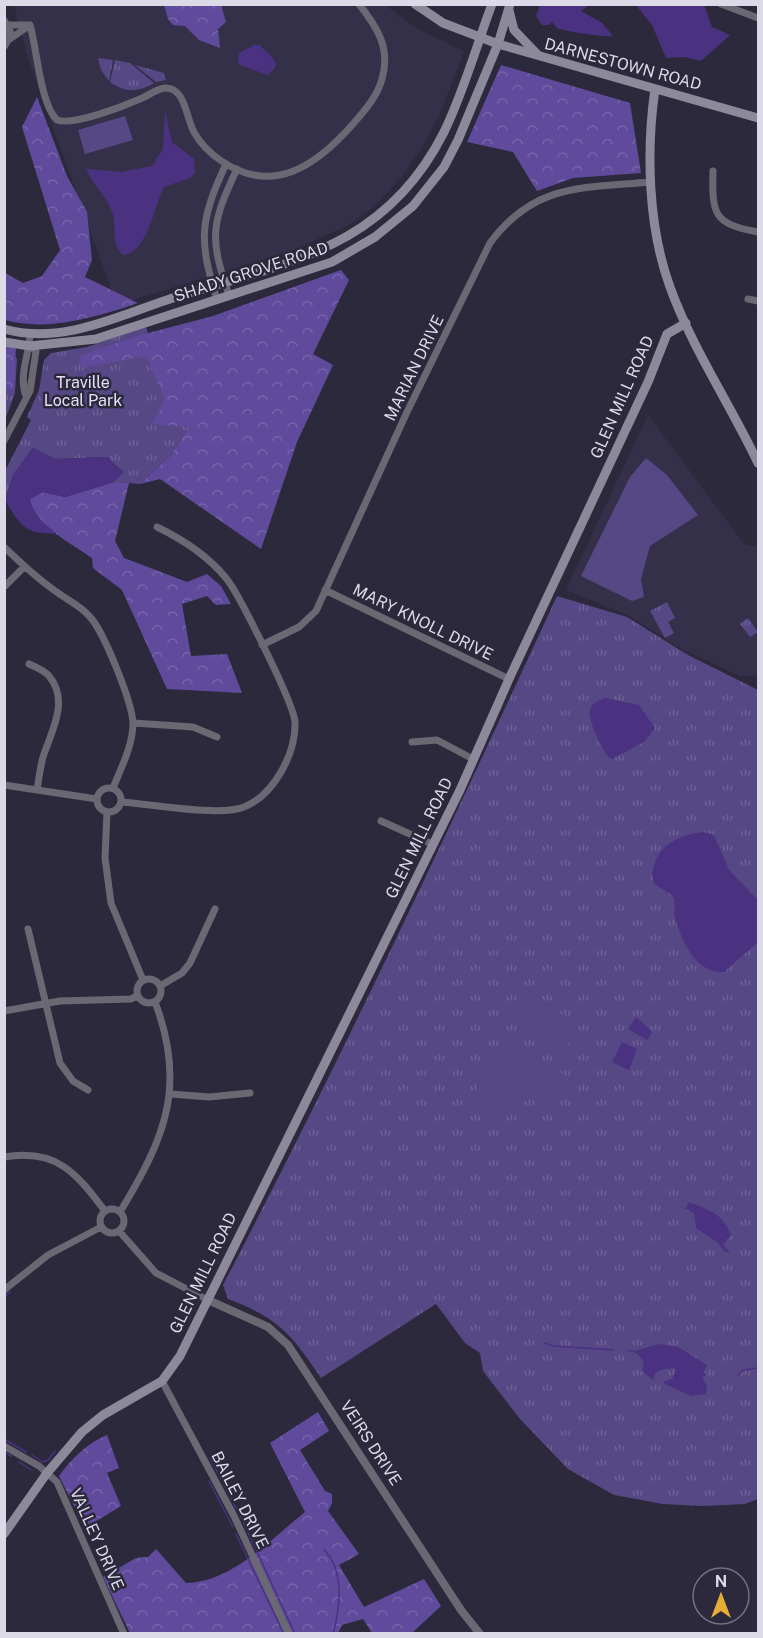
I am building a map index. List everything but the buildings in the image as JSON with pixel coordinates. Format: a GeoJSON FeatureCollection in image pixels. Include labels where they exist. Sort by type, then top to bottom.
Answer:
{"type":"FeatureCollection","features":[{"type":"Feature","properties":{"kind":"main road","name":"DARNESTOWN ROAD"},"geometry":{"type":"LineString","coordinates":[[415,4],[443,23],[476,37],[539,57],[759,118]]}},
{"type":"Feature","properties":{"kind":"main road","name":"SHADY GROVE ROAD"},"geometry":{"type":"LineString","coordinates":[[4,329],[30,333],[72,331],[94,326],[321,251],[361,230],[382,214],[414,181],[441,137],[476,37],[492,4]]}},
{"type":"Feature","properties":{"kind":"main road","name":"SHADY GROVE ROAD"},"geometry":{"type":"LineString","coordinates":[[4,342],[30,346],[96,339],[332,262],[397,222],[429,189],[458,140],[498,44],[509,6]]}},
{"type":"Feature","properties":{"kind":"main road"},"geometry":{"type":"LineString","coordinates":[[509,6],[514,30],[539,57]]}},
{"type":"Feature","properties":{"kind":"main road"},"geometry":{"type":"LineString","coordinates":[[655,89],[650,146],[650,182],[662,254],[670,286],[686,323],[754,444],[759,463]]}},
{"type":"Feature","properties":{"kind":"main road","name":"GLEN MILL ROAD"},"geometry":{"type":"LineString","coordinates":[[4,1534],[47,1473],[82,1432],[97,1419],[162,1382],[180,1356],[473,759],[648,382],[664,338],[686,323]]}},
{"type":"Feature","properties":{"kind":"street"},"geometry":{"type":"LineString","coordinates":[[30,25],[37,65],[52,113],[57,120],[73,121],[132,102],[159,89],[170,88],[181,97],[191,127],[200,141],[226,164],[237,169],[266,175],[288,173],[306,167],[331,149],[371,102],[381,82],[385,55],[378,28],[359,4]]}},
{"type":"Feature","properties":{"kind":"street"},"geometry":{"type":"LineString","coordinates":[[721,4],[759,18]]}},
{"type":"Feature","properties":{"kind":"street"},"geometry":{"type":"LineString","coordinates":[[7,42],[6,21],[30,25]]}},
{"type":"Feature","properties":{"kind":"street"},"geometry":{"type":"LineString","coordinates":[[7,42],[30,25]]}},
{"type":"Feature","properties":{"kind":"street"},"geometry":{"type":"LineString","coordinates":[[218,299],[204,250],[205,220],[212,196],[226,164]]}},
{"type":"Feature","properties":{"kind":"street"},"geometry":{"type":"LineString","coordinates":[[229,295],[215,250],[215,230],[222,200],[237,169]]}},
{"type":"Feature","properties":{"kind":"street"},"geometry":{"type":"LineString","coordinates":[[713,171],[712,204],[720,219],[730,225],[759,231]]}},
{"type":"Feature","properties":{"kind":"street","name":"MARIAN DRIVE"},"geometry":{"type":"LineString","coordinates":[[262,645],[309,620],[407,412],[490,243],[502,226],[534,201],[565,190],[650,182]]}},
{"type":"Feature","properties":{"kind":"street"},"geometry":{"type":"LineString","coordinates":[[748,298],[759,302]]}},
{"type":"Feature","properties":{"kind":"street"},"geometry":{"type":"LineString","coordinates":[[4,441],[30,391],[35,371],[36,351],[30,346],[30,333]]}},
{"type":"Feature","properties":{"kind":"street"},"geometry":{"type":"LineString","coordinates":[[122,802],[222,810],[242,809],[262,799],[274,786],[292,742],[295,722],[262,645],[227,579],[181,538],[157,527]]}},
{"type":"Feature","properties":{"kind":"street"},"geometry":{"type":"LineString","coordinates":[[4,547],[24,567],[80,608],[98,627],[128,698],[133,723],[127,753],[113,788]]}},
{"type":"Feature","properties":{"kind":"street"},"geometry":{"type":"LineString","coordinates":[[4,586],[24,567]]}},
{"type":"Feature","properties":{"kind":"street","name":"MARY KNOLL DRIVE"},"geometry":{"type":"LineString","coordinates":[[325,590],[509,679]]}},
{"type":"Feature","properties":{"kind":"street"},"geometry":{"type":"LineString","coordinates":[[29,664],[49,676],[56,690],[58,705],[56,726],[44,755],[37,790]]}},
{"type":"Feature","properties":{"kind":"street"},"geometry":{"type":"LineString","coordinates":[[133,723],[193,727],[217,738]]}},
{"type":"Feature","properties":{"kind":"street"},"geometry":{"type":"LineString","coordinates":[[412,742],[436,740],[473,759]]}},
{"type":"Feature","properties":{"kind":"street"},"geometry":{"type":"LineString","coordinates":[[4,785],[97,799]]}},
{"type":"Feature","properties":{"kind":"street"},"geometry":{"type":"LineString","coordinates":[[113,788],[121,795],[122,802],[118,809],[107,812],[98,806],[97,799],[101,791],[113,788]]}},
{"type":"Feature","properties":{"kind":"street"},"geometry":{"type":"LineString","coordinates":[[107,812],[104,843],[111,903],[144,980]]}},
{"type":"Feature","properties":{"kind":"street"},"geometry":{"type":"LineString","coordinates":[[381,821],[432,844]]}},
{"type":"Feature","properties":{"kind":"street"},"geometry":{"type":"LineString","coordinates":[[160,986],[175,978],[190,963],[215,909]]}},
{"type":"Feature","properties":{"kind":"street"},"geometry":{"type":"LineString","coordinates":[[27,929],[60,1063],[73,1081],[88,1090]]}},
{"type":"Feature","properties":{"kind":"street"},"geometry":{"type":"LineString","coordinates":[[4,1011],[46,1004],[137,996],[147,1004],[155,1002],[161,993],[160,986],[154,980],[144,980]]}},
{"type":"Feature","properties":{"kind":"street"},"geometry":{"type":"LineString","coordinates":[[137,996],[137,989],[144,980]]}},
{"type":"Feature","properties":{"kind":"street"},"geometry":{"type":"LineString","coordinates":[[120,1212],[160,1136],[171,1094],[168,1041],[155,1002]]}},
{"type":"Feature","properties":{"kind":"street"},"geometry":{"type":"LineString","coordinates":[[171,1094],[209,1096],[250,1093]]}},
{"type":"Feature","properties":{"kind":"street"},"geometry":{"type":"LineString","coordinates":[[4,1156],[33,1155],[58,1162],[78,1177],[105,1211]]}},
{"type":"Feature","properties":{"kind":"street"},"geometry":{"type":"LineString","coordinates":[[101,1227],[101,1217],[105,1211],[113,1209],[120,1212],[124,1222],[119,1231]]}},
{"type":"Feature","properties":{"kind":"street"},"geometry":{"type":"LineString","coordinates":[[101,1227],[107,1232],[119,1231]]}},
{"type":"Feature","properties":{"kind":"street"},"geometry":{"type":"LineString","coordinates":[[4,1290],[48,1255],[101,1227]]}},
{"type":"Feature","properties":{"kind":"street"},"geometry":{"type":"LineString","coordinates":[[119,1231],[156,1273],[208,1300]]}},
{"type":"Feature","properties":{"kind":"street","name":"VEIRS DRIVE"},"geometry":{"type":"LineString","coordinates":[[208,1300],[268,1327],[288,1345],[461,1610],[480,1634]]}},
{"type":"Feature","properties":{"kind":"street","name":"BAILEY DRIVE"},"geometry":{"type":"LineString","coordinates":[[162,1382],[234,1515],[290,1634]]}},
{"type":"Feature","properties":{"kind":"street","name":"VALLEY DRIVE"},"geometry":{"type":"LineString","coordinates":[[4,1446],[47,1473],[57,1482],[124,1634]]}},
{"type":"Feature","properties":{"kind":"shaded area"},"geometry":{"type":"Polygon","coordinates":[[[14,5],[385,5],[416,28],[464,51],[441,112],[425,143],[404,174],[375,206],[347,226],[293,250],[117,305],[28,58],[14,5]]]}},
{"type":"Feature","properties":{"kind":"shaded area"},"geometry":{"type":"Polygon","coordinates":[[[540,5],[589,5],[581,11],[602,23],[613,36],[561,29],[551,22],[549,25],[542,25],[536,16],[540,5]]]}},
{"type":"Feature","properties":{"kind":"shaded area"},"geometry":{"type":"Polygon","coordinates":[[[636,5],[704,5],[712,27],[730,35],[701,61],[685,57],[666,58],[652,25],[636,5]]]}},
{"type":"Feature","properties":{"kind":"shaded area"},"geometry":{"type":"Polygon","coordinates":[[[254,45],[260,45],[274,59],[275,66],[267,75],[238,64],[239,53],[254,45]]]}},
{"type":"Feature","properties":{"kind":"shaded area"},"geometry":{"type":"Polygon","coordinates":[[[165,111],[172,142],[194,159],[195,173],[190,178],[164,187],[139,246],[123,255],[115,241],[111,209],[86,169],[122,172],[152,166],[163,149],[165,111]]]}},
{"type":"Feature","properties":{"kind":"shaded area"},"geometry":{"type":"Polygon","coordinates":[[[648,415],[744,544],[758,547],[758,677],[740,676],[680,648],[628,615],[566,590],[648,415]]]}},
{"type":"Feature","properties":{"kind":"shaded area"},"geometry":{"type":"Polygon","coordinates":[[[33,448],[55,459],[107,457],[123,472],[114,482],[65,497],[43,492],[30,499],[39,519],[57,533],[37,532],[30,530],[20,522],[5,500],[13,475],[33,448]]]}},
{"type":"Feature","properties":{"kind":"shaded area"},"geometry":{"type":"Polygon","coordinates":[[[605,698],[639,705],[655,728],[644,742],[612,759],[609,758],[599,741],[590,714],[592,705],[605,698]]]}},
{"type":"Feature","properties":{"kind":"shaded area"},"geometry":{"type":"Polygon","coordinates":[[[703,832],[714,835],[729,870],[758,900],[758,942],[724,972],[706,968],[698,962],[686,946],[675,918],[674,899],[653,882],[655,861],[666,846],[683,837],[703,832]]]}},
{"type":"Feature","properties":{"kind":"shaded area"},"geometry":{"type":"Polygon","coordinates":[[[636,1017],[652,1032],[647,1040],[628,1029],[636,1017]]]}},
{"type":"Feature","properties":{"kind":"shaded area"},"geometry":{"type":"Polygon","coordinates":[[[622,1042],[637,1049],[629,1070],[612,1062],[622,1042]]]}},
{"type":"Feature","properties":{"kind":"shaded area"},"geometry":{"type":"Polygon","coordinates":[[[689,1202],[719,1217],[731,1235],[723,1245],[730,1252],[725,1252],[717,1242],[696,1228],[694,1213],[685,1209],[689,1202]]]}},
{"type":"Feature","properties":{"kind":"shaded area"},"geometry":{"type":"Polygon","coordinates":[[[658,1344],[678,1347],[707,1365],[704,1372],[707,1375],[702,1377],[707,1387],[706,1394],[691,1396],[665,1384],[663,1382],[672,1379],[676,1370],[674,1368],[663,1369],[655,1373],[653,1380],[642,1371],[644,1362],[637,1353],[623,1350],[635,1351],[658,1344]]]}},
{"type":"Feature","properties":{"kind":"green space"},"geometry":{"type":"Polygon","coordinates":[[[164,5],[221,5],[226,22],[218,29],[220,48],[199,40],[185,26],[173,25],[168,19],[164,5]]]}},
{"type":"Feature","properties":{"kind":"green space"},"geometry":{"type":"Polygon","coordinates":[[[98,58],[113,60],[109,81],[101,70],[98,58]]]}},
{"type":"Feature","properties":{"kind":"green space"},"geometry":{"type":"Polygon","coordinates":[[[115,60],[130,63],[154,83],[132,90],[116,86],[110,82],[115,60]]]}},
{"type":"Feature","properties":{"kind":"green space"},"geometry":{"type":"Polygon","coordinates":[[[135,65],[164,73],[166,80],[156,82],[135,65]]]}},
{"type":"Feature","properties":{"kind":"green space"},"geometry":{"type":"Polygon","coordinates":[[[501,65],[630,103],[641,173],[573,178],[537,191],[513,152],[467,142],[501,65]]]}},
{"type":"Feature","properties":{"kind":"green space"},"geometry":{"type":"Polygon","coordinates":[[[37,97],[67,176],[87,212],[92,260],[85,277],[138,303],[89,318],[55,324],[5,320],[5,273],[23,283],[42,276],[60,250],[22,127],[37,97]]]}},
{"type":"Feature","properties":{"kind":"green space"},"geometry":{"type":"Polygon","coordinates":[[[125,116],[133,140],[85,154],[78,130],[125,116]]]}},
{"type":"Feature","properties":{"kind":"green space"},"geometry":{"type":"Polygon","coordinates":[[[341,270],[349,280],[313,354],[333,365],[297,442],[261,549],[160,479],[140,484],[171,455],[190,427],[152,424],[165,399],[146,356],[82,368],[79,356],[137,336],[213,316],[341,270]]]}},
{"type":"Feature","properties":{"kind":"green space","name":"Traville Local Park"},"geometry":{"type":"Polygon","coordinates":[[[146,327],[173,417],[191,427],[171,455],[140,484],[114,482],[123,472],[107,457],[55,459],[33,448],[13,475],[5,500],[5,471],[31,420],[27,417],[39,390],[44,360],[51,353],[87,347],[146,327]]]}},
{"type":"Feature","properties":{"kind":"green space"},"geometry":{"type":"Polygon","coordinates":[[[5,342],[16,345],[14,389],[5,390],[5,342]]]}},
{"type":"Feature","properties":{"kind":"green space","name":"Traville Local Park"},"geometry":{"type":"Polygon","coordinates":[[[5,350],[10,351],[17,359],[15,393],[5,420],[5,350]]]}},
{"type":"Feature","properties":{"kind":"green space"},"geometry":{"type":"Polygon","coordinates":[[[646,458],[667,475],[698,515],[650,546],[641,579],[644,597],[632,601],[581,576],[630,477],[646,458]]]}},
{"type":"Feature","properties":{"kind":"green space"},"geometry":{"type":"Polygon","coordinates":[[[114,482],[129,483],[115,541],[124,558],[187,582],[207,574],[221,586],[231,604],[216,605],[207,596],[182,604],[191,656],[227,654],[242,693],[167,689],[122,590],[93,568],[92,558],[46,525],[33,509],[29,499],[43,492],[65,497],[114,482]]]}},
{"type":"Feature","properties":{"kind":"green space"},"geometry":{"type":"Polygon","coordinates":[[[557,596],[627,617],[688,655],[758,690],[758,1499],[745,1504],[703,1506],[663,1504],[614,1495],[568,1469],[520,1419],[483,1371],[480,1353],[465,1343],[436,1304],[321,1378],[283,1330],[260,1313],[228,1299],[223,1285],[394,943],[557,596]]]}},
{"type":"Feature","properties":{"kind":"green space"},"geometry":{"type":"Polygon","coordinates":[[[667,602],[675,618],[668,622],[674,633],[665,638],[650,611],[667,602]]]}},
{"type":"Feature","properties":{"kind":"green space"},"geometry":{"type":"Polygon","coordinates":[[[748,618],[758,632],[750,637],[740,624],[748,618]]]}},
{"type":"Feature","properties":{"kind":"green space"},"geometry":{"type":"Polygon","coordinates":[[[537,994],[580,1030],[558,1057],[524,1030],[525,1028],[515,1019],[537,994]]]}},
{"type":"Feature","properties":{"kind":"green space"},"geometry":{"type":"Polygon","coordinates":[[[507,1043],[563,1074],[563,1077],[546,1104],[516,1089],[497,1118],[471,1099],[507,1043]]]}},
{"type":"Feature","properties":{"kind":"green space"},"geometry":{"type":"Polygon","coordinates":[[[318,1412],[329,1431],[300,1450],[325,1491],[332,1494],[332,1503],[328,1511],[359,1554],[339,1565],[364,1607],[424,1579],[441,1606],[412,1633],[372,1633],[363,1619],[342,1625],[338,1633],[130,1633],[103,1577],[136,1558],[148,1557],[156,1549],[186,1583],[219,1576],[250,1558],[305,1512],[270,1443],[318,1412]]]}},
{"type":"Feature","properties":{"kind":"green space"},"geometry":{"type":"Polygon","coordinates":[[[107,1435],[119,1468],[107,1473],[121,1506],[85,1528],[59,1476],[80,1452],[107,1435]]]}},
{"type":"Feature","properties":{"kind":"waterway"},"geometry":{"type":"LineString","coordinates":[[4,1297],[10,1292]]}},
{"type":"Feature","properties":{"kind":"waterway"},"geometry":{"type":"LineString","coordinates":[[544,1343],[553,1346],[614,1350]]}},
{"type":"Feature","properties":{"kind":"waterway"},"geometry":{"type":"LineString","coordinates":[[738,1375],[743,1370],[758,1368]]}},
{"type":"Feature","properties":{"kind":"waterway"},"geometry":{"type":"LineString","coordinates":[[4,1439],[26,1452]]}},
{"type":"Feature","properties":{"kind":"waterway"},"geometry":{"type":"LineString","coordinates":[[32,1455],[42,1462],[48,1460],[55,1451]]}},
{"type":"Feature","properties":{"kind":"waterway"},"geometry":{"type":"LineString","coordinates":[[4,1452],[11,1456]]}},
{"type":"Feature","properties":{"kind":"waterway"},"geometry":{"type":"LineString","coordinates":[[210,1458],[237,1510]]}},
{"type":"Feature","properties":{"kind":"waterway"},"geometry":{"type":"LineString","coordinates":[[19,1462],[31,1470]]}},
{"type":"Feature","properties":{"kind":"waterway"},"geometry":{"type":"LineString","coordinates":[[209,1481],[233,1527]]}},
{"type":"Feature","properties":{"kind":"waterway"},"geometry":{"type":"LineString","coordinates":[[240,1515],[295,1634]]}},
{"type":"Feature","properties":{"kind":"waterway"},"geometry":{"type":"LineString","coordinates":[[236,1534],[284,1634]]}},
{"type":"Feature","properties":{"kind":"waterway"},"geometry":{"type":"LineString","coordinates":[[324,1550],[331,1558],[338,1579],[339,1602],[333,1634]]}}]}
